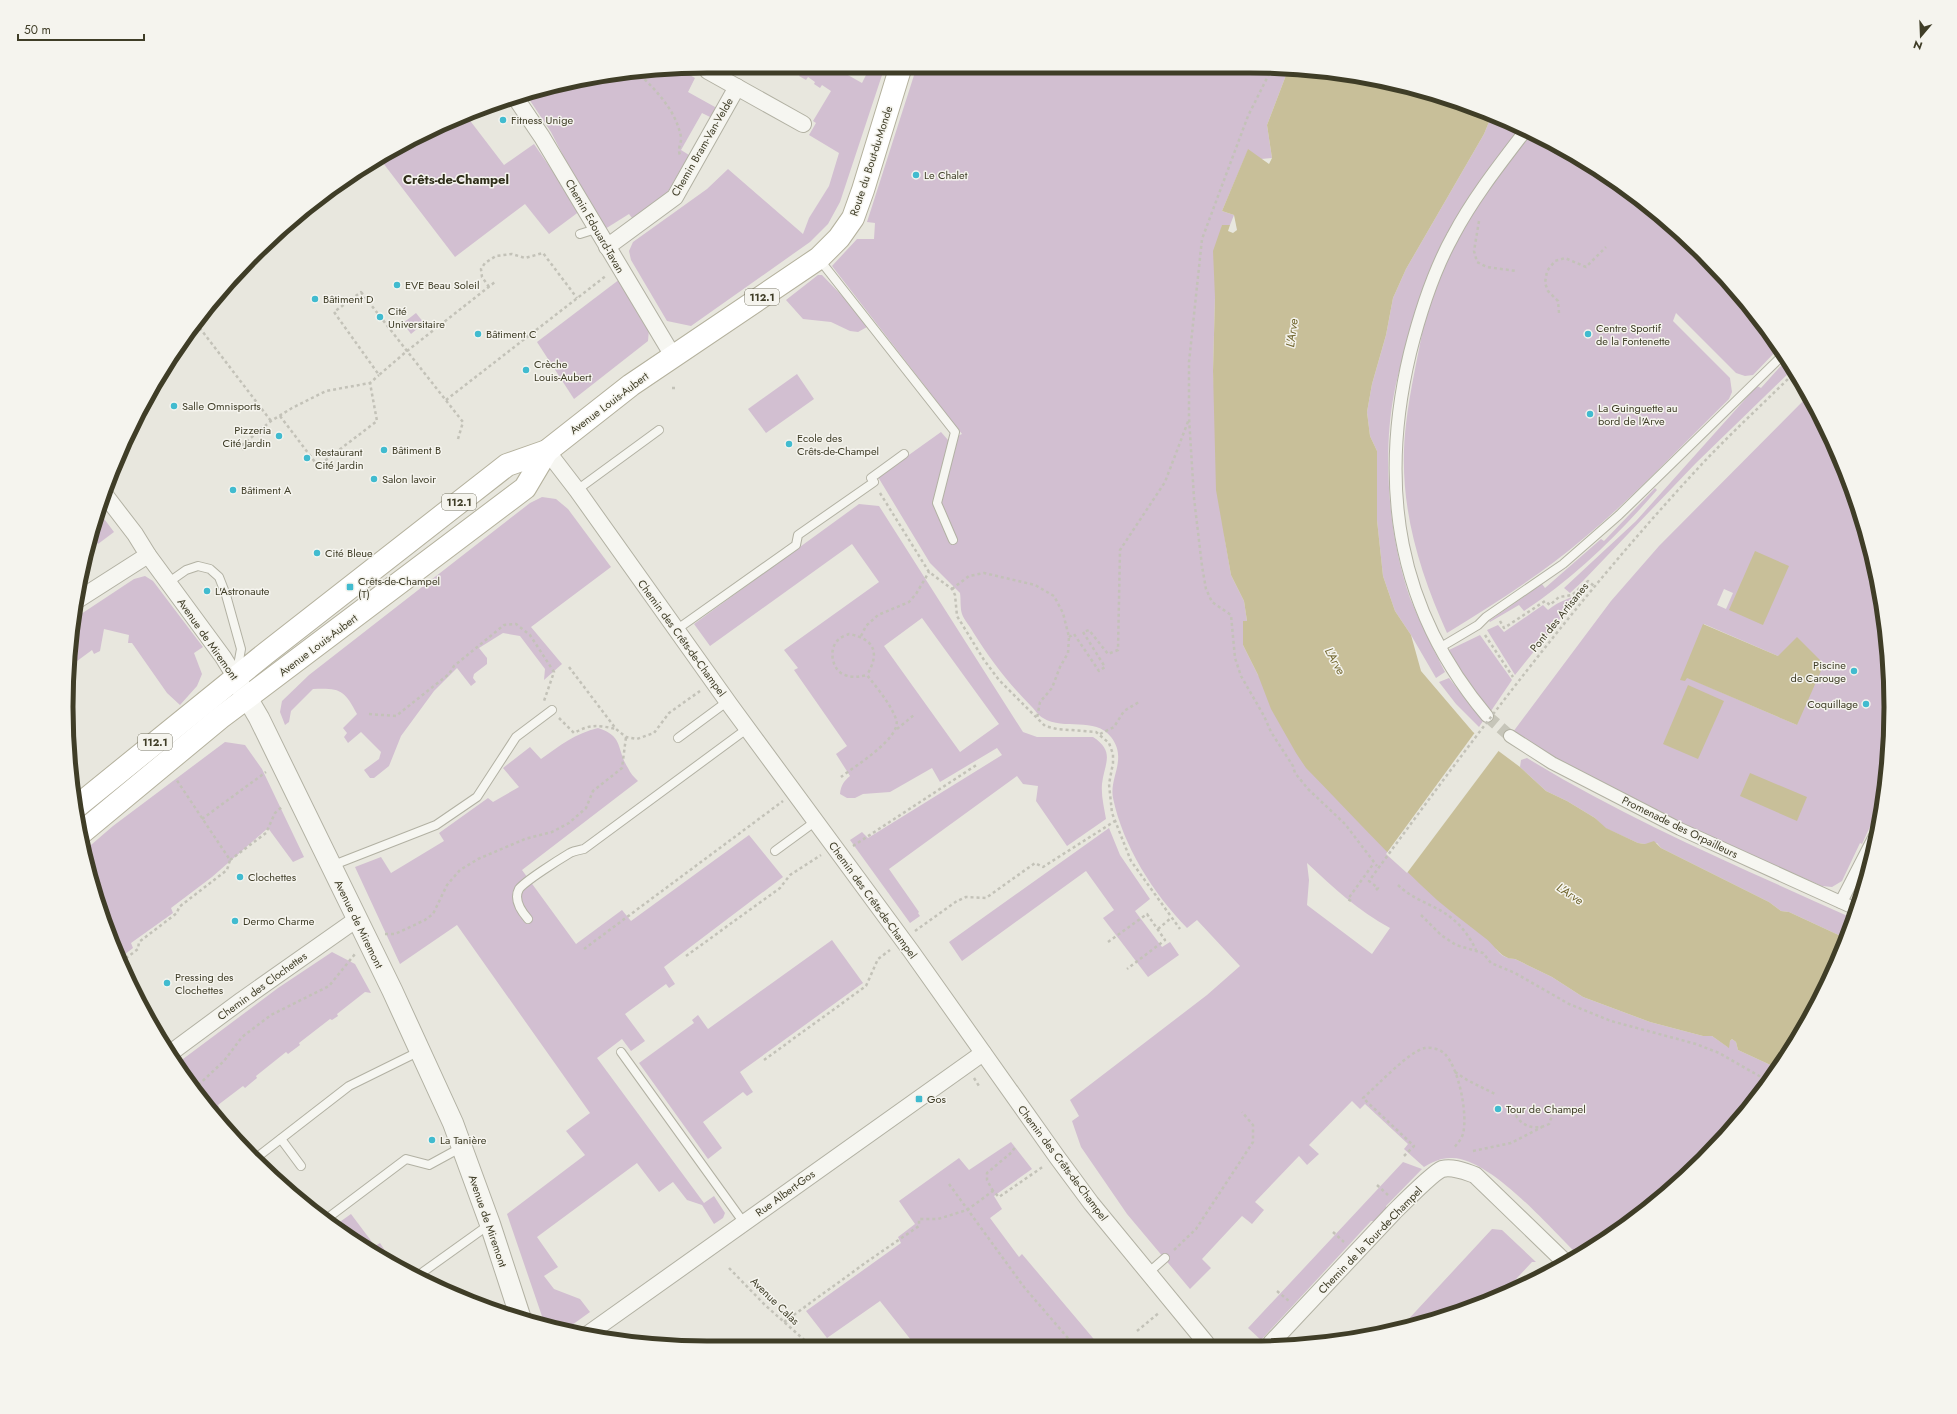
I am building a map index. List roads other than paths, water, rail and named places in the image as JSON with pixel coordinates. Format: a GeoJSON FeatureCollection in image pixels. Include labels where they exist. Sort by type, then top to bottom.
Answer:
{"type":"FeatureCollection","features":[{"type":"Feature","properties":{"kind":"main road","name":"Route du Bout-du-Monde"},"geometry":{"type":"LineString","coordinates":[[673,356],[818,258],[839,238],[853,218],[864,190],[899,73]]}},
{"type":"Feature","properties":{"kind":"main road","name":"Avenue Louis-Aubert"},"geometry":{"type":"LineString","coordinates":[[80,804],[236,678],[507,465],[547,451],[631,385],[673,356]]}},
{"type":"Feature","properties":{"kind":"main road","name":"Avenue Louis-Aubert"},"geometry":{"type":"LineString","coordinates":[[85,830],[215,722],[525,488],[547,451]]}},
{"type":"Feature","properties":{"kind":"street","name":"Chemin Bram-Van-Velde"},"geometry":{"type":"LineString","coordinates":[[712,73],[804,124]]}},
{"type":"Feature","properties":{"kind":"street","name":"Chemin Bram-Van-Velde"},"geometry":{"type":"LineString","coordinates":[[607,247],[675,197],[736,87]]}},
{"type":"Feature","properties":{"kind":"street","name":"Chemin Edouard-Tavan"},"geometry":{"type":"LineString","coordinates":[[519,102],[542,137],[673,356]]}},
{"type":"Feature","properties":{"kind":"street"},"geometry":{"type":"LineString","coordinates":[[1487,716],[1460,682],[1441,647],[1416,592],[1407,567],[1399,526],[1394,465],[1396,435],[1402,394],[1415,332],[1424,302],[1443,256],[1474,200],[1523,135]]}},
{"type":"Feature","properties":{"kind":"street","name":"Chemin des Crêts-de-Champel"},"geometry":{"type":"LineString","coordinates":[[547,451],[577,490],[676,630],[911,951],[1057,1157],[1171,1302],[1204,1341]]}},
{"type":"Feature","properties":{"kind":"street"},"geometry":{"type":"LineString","coordinates":[[83,597],[148,555],[135,534],[108,499]]}},
{"type":"Feature","properties":{"kind":"street","name":"Avenue de Miremont"},"geometry":{"type":"LineString","coordinates":[[148,555],[236,678],[331,866],[420,1051],[462,1147],[490,1224],[519,1312]]}},
{"type":"Feature","properties":{"kind":"street","name":"Promenade des Orpailleurs"},"geometry":{"type":"LineString","coordinates":[[1510,736],[1552,763],[1680,829],[1851,906]]}},
{"type":"Feature","properties":{"kind":"street"},"geometry":{"type":"LineString","coordinates":[[1841,902],[1867,852]]}},
{"type":"Feature","properties":{"kind":"street","name":"Chemin des Clochettes"},"geometry":{"type":"LineString","coordinates":[[174,1050],[242,1000],[357,920]]}},
{"type":"Feature","properties":{"kind":"street","name":"Rue Albert-Gos"},"geometry":{"type":"LineString","coordinates":[[593,1331],[983,1053]]}},
{"type":"Feature","properties":{"kind":"street","name":"Chemin de la Tour-de-Champel"},"geometry":{"type":"LineString","coordinates":[[1273,1340],[1410,1195],[1442,1169],[1459,1169],[1475,1176],[1562,1259]]}},
{"type":"Feature","properties":{"kind":"lane"},"geometry":{"type":"LineString","coordinates":[[580,234],[596,229]]}},
{"type":"Feature","properties":{"kind":"lane"},"geometry":{"type":"LineString","coordinates":[[818,258],[955,432],[937,503],[953,540]]}},
{"type":"Feature","properties":{"kind":"lane"},"geometry":{"type":"LineString","coordinates":[[1441,647],[1478,625],[1486,617],[1563,564],[1619,516],[1779,359]]}},
{"type":"Feature","properties":{"kind":"lane"},"geometry":{"type":"LineString","coordinates":[[577,490],[659,430]]}},
{"type":"Feature","properties":{"kind":"lane"},"geometry":{"type":"LineString","coordinates":[[676,630],[796,545],[798,535],[874,482],[871,478],[904,454]]}},
{"type":"Feature","properties":{"kind":"lane"},"geometry":{"type":"LineString","coordinates":[[168,582],[186,570],[198,566],[210,569],[219,577],[226,595],[241,649],[236,678]]}},
{"type":"Feature","properties":{"kind":"lane"},"geometry":{"type":"LineString","coordinates":[[678,738],[728,701]]}},
{"type":"Feature","properties":{"kind":"lane"},"geometry":{"type":"LineString","coordinates":[[331,866],[436,825],[477,798],[516,737],[552,710]]}},
{"type":"Feature","properties":{"kind":"lane"},"geometry":{"type":"LineString","coordinates":[[528,920],[519,910],[517,899],[519,889],[528,881],[571,852],[584,849],[748,728]]}},
{"type":"Feature","properties":{"kind":"lane"},"geometry":{"type":"LineString","coordinates":[[775,851],[816,821]]}},
{"type":"Feature","properties":{"kind":"lane"},"geometry":{"type":"LineString","coordinates":[[259,1155],[349,1086],[420,1051]]}},
{"type":"Feature","properties":{"kind":"lane"},"geometry":{"type":"LineString","coordinates":[[621,1052],[744,1223]]}},
{"type":"Feature","properties":{"kind":"lane"},"geometry":{"type":"LineString","coordinates":[[281,1139],[301,1166]]}},
{"type":"Feature","properties":{"kind":"lane"},"geometry":{"type":"LineString","coordinates":[[330,1216],[406,1159],[429,1165],[462,1147]]}},
{"type":"Feature","properties":{"kind":"lane"},"geometry":{"type":"LineString","coordinates":[[422,1273],[490,1224]]}},
{"type":"Feature","properties":{"kind":"lane"},"geometry":{"type":"LineString","coordinates":[[1148,1273],[1165,1258]]}},
{"type":"Feature","properties":{"kind":"water","name":"L'Arve"},"geometry":{"type":"Polygon","coordinates":[[[1287,74],[1333,78],[1374,85],[1454,107],[1490,120],[1484,134],[1406,269],[1393,298],[1386,335],[1372,384],[1367,412],[1370,436],[1377,451],[1377,520],[1383,576],[1395,611],[1411,635],[1421,671],[1473,732],[1520,767],[1546,791],[1567,801],[1595,818],[1606,828],[1638,843],[1645,844],[1654,841],[1661,848],[1769,902],[1781,911],[1789,912],[1841,936],[1819,987],[1799,1024],[1772,1066],[1738,1050],[1736,1042],[1732,1039],[1730,1041],[1729,1048],[1712,1036],[1703,1036],[1650,1022],[1583,997],[1552,977],[1515,959],[1506,957],[1420,884],[1306,768],[1271,709],[1258,675],[1243,645],[1243,621],[1247,621],[1244,601],[1231,575],[1216,490],[1213,371],[1215,297],[1213,251],[1222,225],[1230,225],[1228,231],[1233,233],[1237,230],[1234,215],[1222,211],[1248,149],[1269,164],[1272,158],[1267,125],[1287,74]]]}},
{"type":"Feature","properties":{"kind":"water"},"geometry":{"type":"Polygon","coordinates":[[[1755,551],[1789,566],[1763,625],[1729,610],[1755,551]]]}},
{"type":"Feature","properties":{"kind":"water"},"geometry":{"type":"Polygon","coordinates":[[[1703,624],[1778,656],[1797,637],[1824,664],[1797,725],[1687,678],[1685,681],[1680,680],[1703,624]]]}},
{"type":"Feature","properties":{"kind":"water"},"geometry":{"type":"Polygon","coordinates":[[[1688,685],[1724,701],[1698,759],[1663,744],[1688,685]]]}},
{"type":"Feature","properties":{"kind":"water"},"geometry":{"type":"Polygon","coordinates":[[[1750,773],[1807,797],[1797,821],[1740,796],[1750,773]]]}},
{"type":"Feature","properties":{"kind":"tunnel"},"geometry":{"type":"LineString","coordinates":[[1487,716],[1510,736]]}},
{"type":"Feature","properties":{"kind":"place","name":"Fitness Unige"},"geometry":{"type":"Point","coordinates":[503,120]}},
{"type":"Feature","properties":{"kind":"place","name":"Le Chalet"},"geometry":{"type":"Point","coordinates":[916,175]}},
{"type":"Feature","properties":{"kind":"place","name":"EVE Beau Soleil"},"geometry":{"type":"Point","coordinates":[397,285]}},
{"type":"Feature","properties":{"kind":"place","name":"Bâtiment D"},"geometry":{"type":"Point","coordinates":[315,299]}},
{"type":"Feature","properties":{"kind":"place","name":"Cité Universitaire"},"geometry":{"type":"Point","coordinates":[380,317]}},
{"type":"Feature","properties":{"kind":"place","name":"Bâtiment C"},"geometry":{"type":"Point","coordinates":[478,334]}},
{"type":"Feature","properties":{"kind":"place","name":"Centre Sportif de la Fontenette"},"geometry":{"type":"Point","coordinates":[1588,334]}},
{"type":"Feature","properties":{"kind":"place","name":"Crèche Louis-Aubert"},"geometry":{"type":"Point","coordinates":[526,370]}},
{"type":"Feature","properties":{"kind":"place","name":"Salle Omnisports"},"geometry":{"type":"Point","coordinates":[174,406]}},
{"type":"Feature","properties":{"kind":"place","name":"La Guinguette au bord de l'Arve"},"geometry":{"type":"Point","coordinates":[1590,414]}},
{"type":"Feature","properties":{"kind":"place","name":"Pizzeria Cité Jardin"},"geometry":{"type":"Point","coordinates":[279,436]}},
{"type":"Feature","properties":{"kind":"place","name":"Ecole des Crêts-de-Champel"},"geometry":{"type":"Point","coordinates":[789,444]}},
{"type":"Feature","properties":{"kind":"place","name":"Bâtiment B"},"geometry":{"type":"Point","coordinates":[384,450]}},
{"type":"Feature","properties":{"kind":"place","name":"Restaurant Cité Jardin"},"geometry":{"type":"Point","coordinates":[307,458]}},
{"type":"Feature","properties":{"kind":"place","name":"Salon lavoir"},"geometry":{"type":"Point","coordinates":[374,479]}},
{"type":"Feature","properties":{"kind":"place","name":"Bâtiment A"},"geometry":{"type":"Point","coordinates":[233,490]}},
{"type":"Feature","properties":{"kind":"place","name":"Cité Bleue"},"geometry":{"type":"Point","coordinates":[317,553]}},
{"type":"Feature","properties":{"kind":"place","name":"Crêts-de-Champel (T)"},"geometry":{"type":"Point","coordinates":[350,587]}},
{"type":"Feature","properties":{"kind":"place","name":"L'Astronaute"},"geometry":{"type":"Point","coordinates":[207,591]}},
{"type":"Feature","properties":{"kind":"place","name":"Piscine de Carouge"},"geometry":{"type":"Point","coordinates":[1854,671]}},
{"type":"Feature","properties":{"kind":"place","name":"Coquillage"},"geometry":{"type":"Point","coordinates":[1866,704]}},
{"type":"Feature","properties":{"kind":"place","name":"Clochettes"},"geometry":{"type":"Point","coordinates":[240,877]}},
{"type":"Feature","properties":{"kind":"place","name":"Dermo Charme"},"geometry":{"type":"Point","coordinates":[235,921]}},
{"type":"Feature","properties":{"kind":"place","name":"Pressing des Clochettes"},"geometry":{"type":"Point","coordinates":[167,983]}},
{"type":"Feature","properties":{"kind":"place","name":"Gos"},"geometry":{"type":"Point","coordinates":[919,1099]}},
{"type":"Feature","properties":{"kind":"place","name":"Tour de Champel"},"geometry":{"type":"Point","coordinates":[1498,1109]}},
{"type":"Feature","properties":{"kind":"place","name":"La Tanière"},"geometry":{"type":"Point","coordinates":[432,1140]}},
{"type":"Feature","properties":{"kind":"district","name":"Crêts-de-Champel"},"geometry":{"type":"Point","coordinates":[456,179]}}]}
